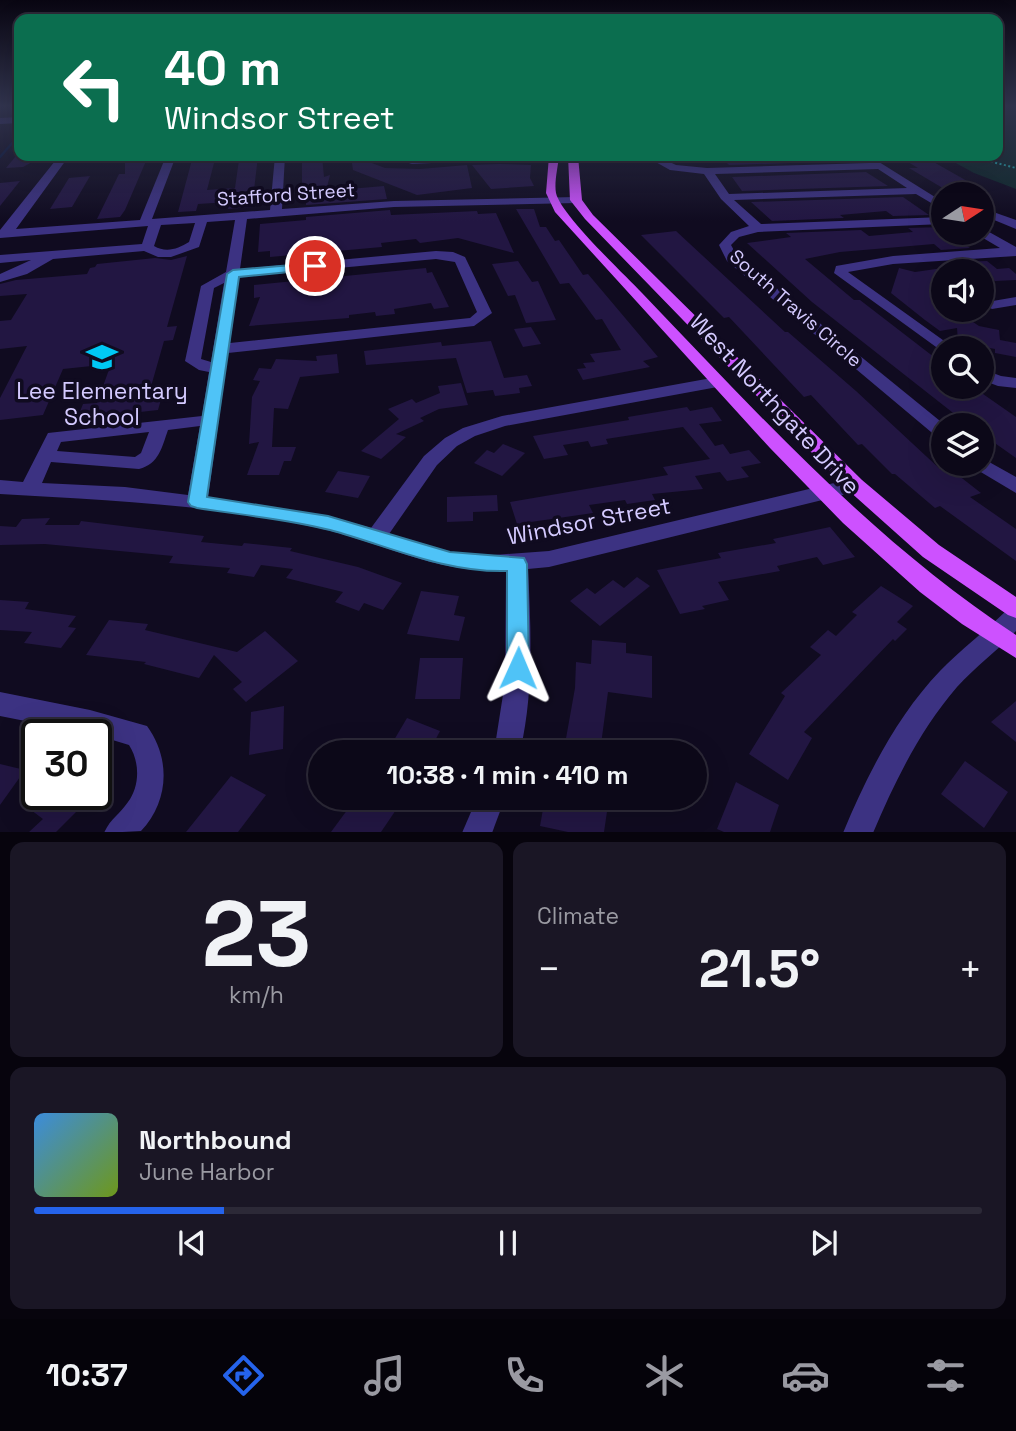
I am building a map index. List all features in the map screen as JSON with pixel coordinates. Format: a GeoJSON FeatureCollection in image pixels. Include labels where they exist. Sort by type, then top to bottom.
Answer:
{"type":"FeatureCollection","features":[{"type":"Feature","properties":{"kind":"main road"},"geometry":{"type":"LineString","coordinates":[[552,199],[553,161]]}},
{"type":"Feature","properties":{"kind":"main road"},"geometry":{"type":"LineString","coordinates":[[573,161],[576,200]]}},
{"type":"Feature","properties":{"kind":"main road","name":"West Northgate Drive"},"geometry":{"type":"LineString","coordinates":[[552,199],[568,220],[824,495],[925,585],[1007,643]]}},
{"type":"Feature","properties":{"kind":"main road","name":"West Northgate Drive"},"geometry":{"type":"LineString","coordinates":[[576,200],[596,224],[855,485],[931,551],[1016,609]]}},
{"type":"Feature","properties":{"kind":"street"},"geometry":{"type":"LineString","coordinates":[[3,234],[60,161]]}},
{"type":"Feature","properties":{"kind":"street"},"geometry":{"type":"LineString","coordinates":[[170,161],[150,222],[147,247],[150,251],[161,254],[190,248],[195,244],[202,218]]}},
{"type":"Feature","properties":{"kind":"street"},"geometry":{"type":"LineString","coordinates":[[276,212],[280,161]]}},
{"type":"Feature","properties":{"kind":"street"},"geometry":{"type":"LineString","coordinates":[[660,161],[674,168],[713,171],[881,166]]}},
{"type":"Feature","properties":{"kind":"street"},"geometry":{"type":"LineString","coordinates":[[712,161],[713,171],[725,197],[758,228]]}},
{"type":"Feature","properties":{"kind":"street"},"geometry":{"type":"LineString","coordinates":[[874,161],[931,198]]}},
{"type":"Feature","properties":{"kind":"street"},"geometry":{"type":"LineString","coordinates":[[725,197],[920,191]]}},
{"type":"Feature","properties":{"kind":"street","name":"Stafford Street"},"geometry":{"type":"LineString","coordinates":[[3,234],[407,203],[576,200]]}},
{"type":"Feature","properties":{"kind":"street"},"geometry":{"type":"LineString","coordinates":[[197,502],[242,215]]}},
{"type":"Feature","properties":{"kind":"street"},"geometry":{"type":"LineString","coordinates":[[994,216],[1016,225]]}},
{"type":"Feature","properties":{"kind":"street","name":"South Travis Circle"},"geometry":{"type":"LineString","coordinates":[[931,221],[758,228],[729,238],[725,245],[727,252],[931,423]]}},
{"type":"Feature","properties":{"kind":"street"},"geometry":{"type":"LineString","coordinates":[[994,239],[1015,252]]}},
{"type":"Feature","properties":{"kind":"street"},"geometry":{"type":"LineString","coordinates":[[0,259],[147,247]]}},
{"type":"Feature","properties":{"kind":"street"},"geometry":{"type":"LineString","coordinates":[[931,337],[848,279],[841,273],[841,269],[894,260],[1015,252]]}},
{"type":"Feature","properties":{"kind":"street"},"geometry":{"type":"LineString","coordinates":[[0,278],[22,271],[50,254]]}},
{"type":"Feature","properties":{"kind":"street"},"geometry":{"type":"LineString","coordinates":[[218,367],[193,361],[208,286],[233,274],[445,255],[460,260],[485,313],[474,322],[221,349]]}},
{"type":"Feature","properties":{"kind":"street"},"geometry":{"type":"LineString","coordinates":[[994,304],[1016,301]]}},
{"type":"Feature","properties":{"kind":"street"},"geometry":{"type":"LineString","coordinates":[[994,380],[1016,383]]}},
{"type":"Feature","properties":{"kind":"street"},"geometry":{"type":"LineString","coordinates":[[377,536],[433,459],[450,442],[471,431],[502,421],[717,382]]}},
{"type":"Feature","properties":{"kind":"street"},"geometry":{"type":"LineString","coordinates":[[30,488],[54,438],[210,420]]}},
{"type":"Feature","properties":{"kind":"street"},"geometry":{"type":"LineString","coordinates":[[45,456],[139,463],[149,456],[161,425]]}},
{"type":"Feature","properties":{"kind":"street"},"geometry":{"type":"LineString","coordinates":[[994,472],[1016,486]]}},
{"type":"Feature","properties":{"kind":"street","name":"Windsor Street"},"geometry":{"type":"LineString","coordinates":[[0,487],[197,502],[300,517],[377,536],[450,560],[481,564],[517,564],[549,559],[824,495],[855,485]]}},
{"type":"Feature","properties":{"kind":"street"},"geometry":{"type":"LineString","coordinates":[[510,740],[517,687],[517,564]]}},
{"type":"Feature","properties":{"kind":"street"},"geometry":{"type":"LineString","coordinates":[[858,832],[879,783],[915,721],[964,663],[1007,643],[1016,616]]}},
{"type":"Feature","properties":{"kind":"street"},"geometry":{"type":"LineString","coordinates":[[0,704],[90,722],[138,736],[143,741],[153,771],[141,809],[119,832]]}},
{"type":"Feature","properties":{"kind":"street"},"geometry":{"type":"LineString","coordinates":[[477,832],[486,810]]}},
{"type":"Feature","properties":{"kind":"path"},"geometry":{"type":"LineString","coordinates":[[989,161],[1016,168]]}},
{"type":"Feature","properties":{"kind":"green space"},"geometry":{"type":"Polygon","coordinates":[[[1003,144],[1016,144],[1016,189],[974,173],[952,161],[1003,161],[1003,144]]]}},
{"type":"Feature","properties":{"kind":"building"},"geometry":{"type":"Polygon","coordinates":[[[14,158],[14,161],[34,161],[23,167],[6,168],[14,158]]]}},
{"type":"Feature","properties":{"kind":"building"},"geometry":{"type":"Polygon","coordinates":[[[125,161],[146,161],[120,217],[97,219],[119,174],[125,174],[125,161]]]}},
{"type":"Feature","properties":{"kind":"building"},"geometry":{"type":"Polygon","coordinates":[[[192,161],[214,163],[207,190],[235,188],[239,161],[257,161],[252,207],[228,209],[229,202],[198,204],[196,211],[178,212],[192,161]]]}},
{"type":"Feature","properties":{"kind":"building"},"geometry":{"type":"Polygon","coordinates":[[[302,161],[322,161],[324,177],[330,175],[326,191],[384,186],[387,199],[306,205],[306,187],[302,188],[302,161]]]}},
{"type":"Feature","properties":{"kind":"building"},"geometry":{"type":"Polygon","coordinates":[[[352,161],[369,161],[385,168],[420,169],[467,165],[472,188],[417,195],[353,170],[352,161]]]}},
{"type":"Feature","properties":{"kind":"building"},"geometry":{"type":"Polygon","coordinates":[[[725,161],[848,161],[729,165],[725,161]]]}},
{"type":"Feature","properties":{"kind":"building"},"geometry":{"type":"Polygon","coordinates":[[[906,161],[932,161],[969,182],[933,182],[909,168],[918,168],[906,161]]]}},
{"type":"Feature","properties":{"kind":"building"},"geometry":{"type":"Polygon","coordinates":[[[472,165],[531,165],[530,178],[534,186],[491,189],[472,165]]]}},
{"type":"Feature","properties":{"kind":"building"},"geometry":{"type":"Polygon","coordinates":[[[866,172],[888,186],[742,191],[732,177],[866,172]]]}},
{"type":"Feature","properties":{"kind":"building"},"geometry":{"type":"Polygon","coordinates":[[[90,176],[72,207],[50,209],[69,178],[90,176]]]}},
{"type":"Feature","properties":{"kind":"building"},"geometry":{"type":"Polygon","coordinates":[[[20,181],[0,206],[0,183],[20,181]]]}},
{"type":"Feature","properties":{"kind":"building"},"geometry":{"type":"Polygon","coordinates":[[[903,197],[929,215],[893,216],[886,211],[840,215],[844,218],[772,221],[751,202],[903,197]]]}},
{"type":"Feature","properties":{"kind":"building"},"geometry":{"type":"Polygon","coordinates":[[[516,209],[534,209],[540,227],[546,227],[555,241],[559,240],[583,275],[588,274],[658,357],[643,361],[650,367],[583,380],[577,369],[586,368],[583,363],[595,362],[590,354],[621,350],[602,319],[596,320],[569,283],[560,284],[516,209]]]}},
{"type":"Feature","properties":{"kind":"building"},"geometry":{"type":"Polygon","coordinates":[[[390,210],[391,215],[477,211],[478,214],[496,213],[514,253],[458,238],[420,243],[416,239],[381,243],[382,247],[270,257],[270,251],[258,252],[260,224],[390,210]]]}},
{"type":"Feature","properties":{"kind":"building"},"geometry":{"type":"Polygon","coordinates":[[[931,227],[931,244],[840,252],[805,259],[854,300],[860,300],[931,355],[931,396],[812,302],[747,243],[791,237],[786,233],[861,230],[869,236],[913,232],[908,228],[931,227]]]}},
{"type":"Feature","properties":{"kind":"building"},"geometry":{"type":"Polygon","coordinates":[[[676,231],[931,461],[931,476],[959,476],[981,493],[970,497],[1016,529],[1016,561],[940,506],[935,508],[892,474],[862,444],[858,445],[811,395],[804,397],[729,317],[724,318],[641,235],[676,231]]]}},
{"type":"Feature","properties":{"kind":"building"},"geometry":{"type":"Polygon","coordinates":[[[935,245],[966,245],[970,248],[941,250],[935,245]]]}},
{"type":"Feature","properties":{"kind":"building"},"geometry":{"type":"Polygon","coordinates":[[[187,256],[167,327],[177,326],[173,340],[164,341],[148,397],[162,396],[158,410],[77,419],[83,404],[97,403],[111,364],[63,369],[43,415],[0,420],[0,398],[27,346],[0,349],[0,321],[11,320],[27,294],[0,296],[0,284],[16,280],[87,274],[90,268],[97,264],[155,258],[171,260],[187,256]]]}},
{"type":"Feature","properties":{"kind":"building"},"geometry":{"type":"Polygon","coordinates":[[[518,261],[532,282],[538,281],[556,320],[526,323],[515,295],[508,296],[492,264],[518,261]]]}},
{"type":"Feature","properties":{"kind":"building"},"geometry":{"type":"Polygon","coordinates":[[[994,267],[997,269],[1009,268],[1016,274],[1016,280],[995,281],[994,267]]]}},
{"type":"Feature","properties":{"kind":"building"},"geometry":{"type":"Polygon","coordinates":[[[426,268],[427,273],[432,272],[449,307],[434,309],[431,303],[394,309],[395,314],[376,316],[375,312],[349,315],[349,318],[249,326],[260,297],[254,298],[254,285],[426,268]]]}},
{"type":"Feature","properties":{"kind":"building"},"geometry":{"type":"Polygon","coordinates":[[[899,268],[915,272],[931,270],[931,322],[973,322],[999,330],[1000,340],[1016,343],[1016,357],[995,353],[994,336],[958,336],[957,328],[940,331],[891,293],[899,268]]]}},
{"type":"Feature","properties":{"kind":"building"},"geometry":{"type":"Polygon","coordinates":[[[531,327],[541,344],[523,347],[514,329],[531,327]]]}},
{"type":"Feature","properties":{"kind":"building"},"geometry":{"type":"Polygon","coordinates":[[[491,341],[504,378],[527,375],[532,386],[519,388],[520,393],[495,396],[493,390],[467,393],[456,358],[366,365],[364,351],[441,342],[442,346],[491,341]]]}},
{"type":"Feature","properties":{"kind":"building"},"geometry":{"type":"Polygon","coordinates":[[[337,354],[339,373],[300,377],[288,409],[274,408],[272,447],[296,447],[291,461],[284,461],[279,475],[247,475],[259,442],[249,444],[252,397],[260,381],[253,380],[259,368],[271,369],[276,359],[317,361],[316,356],[337,354]]]}},
{"type":"Feature","properties":{"kind":"building"},"geometry":{"type":"Polygon","coordinates":[[[461,383],[468,405],[439,409],[420,418],[424,421],[396,434],[406,437],[381,459],[361,451],[399,419],[388,409],[412,399],[416,403],[440,393],[438,386],[461,383]]]}},
{"type":"Feature","properties":{"kind":"building"},"geometry":{"type":"Polygon","coordinates":[[[935,399],[990,399],[1016,417],[1016,458],[994,442],[994,413],[953,413],[935,399]]]}},
{"type":"Feature","properties":{"kind":"building"},"geometry":{"type":"Polygon","coordinates":[[[687,407],[690,411],[712,407],[722,421],[699,424],[715,446],[723,444],[730,454],[749,450],[761,463],[741,467],[749,477],[727,481],[720,472],[695,476],[703,489],[652,494],[655,500],[627,504],[625,500],[589,505],[593,513],[517,524],[510,502],[668,475],[663,467],[710,459],[683,427],[606,439],[608,444],[591,447],[588,441],[563,445],[568,455],[544,459],[533,436],[687,407]]]}},
{"type":"Feature","properties":{"kind":"building"},"geometry":{"type":"Polygon","coordinates":[[[503,444],[525,453],[502,476],[474,463],[487,450],[494,453],[503,444]]]}},
{"type":"Feature","properties":{"kind":"building"},"geometry":{"type":"Polygon","coordinates":[[[338,471],[370,476],[358,498],[325,492],[338,471]]]}},
{"type":"Feature","properties":{"kind":"building"},"geometry":{"type":"Polygon","coordinates":[[[497,495],[498,511],[473,512],[473,521],[447,522],[447,497],[497,495]]]}},
{"type":"Feature","properties":{"kind":"building"},"geometry":{"type":"Polygon","coordinates":[[[50,518],[45,525],[79,525],[81,521],[204,536],[201,542],[292,548],[290,551],[358,567],[402,583],[383,610],[364,603],[359,611],[335,602],[343,592],[286,578],[293,569],[261,565],[254,577],[227,573],[230,568],[169,563],[173,556],[45,544],[0,545],[0,526],[16,527],[22,519],[50,518]]]}},
{"type":"Feature","properties":{"kind":"building"},"geometry":{"type":"Polygon","coordinates":[[[830,527],[855,557],[823,565],[817,557],[777,566],[780,571],[718,582],[729,600],[702,606],[705,609],[680,614],[657,570],[721,558],[718,553],[776,543],[773,539],[830,527]]]}},
{"type":"Feature","properties":{"kind":"building"},"geometry":{"type":"Polygon","coordinates":[[[637,577],[650,586],[600,626],[570,601],[587,588],[595,594],[613,580],[624,588],[637,577]]]}},
{"type":"Feature","properties":{"kind":"building"},"geometry":{"type":"Polygon","coordinates":[[[881,586],[913,606],[897,622],[907,629],[895,641],[893,639],[804,732],[812,738],[788,780],[749,754],[785,696],[781,693],[821,655],[810,647],[828,630],[836,636],[857,615],[852,612],[881,586]]]}},
{"type":"Feature","properties":{"kind":"building"},"geometry":{"type":"Polygon","coordinates":[[[421,591],[459,596],[454,615],[465,617],[459,641],[407,634],[421,591]]]}},
{"type":"Feature","properties":{"kind":"building"},"geometry":{"type":"Polygon","coordinates":[[[0,600],[29,602],[25,609],[76,616],[68,627],[76,628],[61,648],[24,643],[32,632],[0,630],[0,600]]]}},
{"type":"Feature","properties":{"kind":"building"},"geometry":{"type":"Polygon","coordinates":[[[109,620],[148,624],[145,630],[237,652],[265,631],[298,661],[246,702],[233,689],[242,682],[214,655],[199,678],[144,664],[146,662],[86,655],[109,620]]]}},
{"type":"Feature","properties":{"kind":"building"},"geometry":{"type":"Polygon","coordinates":[[[592,640],[626,643],[626,653],[652,656],[652,698],[608,692],[602,740],[566,740],[575,688],[576,662],[591,664],[592,640]]]}},
{"type":"Feature","properties":{"kind":"building"},"geometry":{"type":"Polygon","coordinates":[[[420,658],[463,658],[460,699],[415,699],[420,658]]]}},
{"type":"Feature","properties":{"kind":"building"},"geometry":{"type":"Polygon","coordinates":[[[1016,701],[1016,742],[991,722],[1016,701]]]}},
{"type":"Feature","properties":{"kind":"building"},"geometry":{"type":"Polygon","coordinates":[[[284,706],[283,749],[249,755],[251,712],[284,706]]]}},
{"type":"Feature","properties":{"kind":"building"},"geometry":{"type":"Polygon","coordinates":[[[407,718],[440,731],[435,740],[394,740],[407,718]]]}},
{"type":"Feature","properties":{"kind":"building"},"geometry":{"type":"Polygon","coordinates":[[[965,761],[1008,792],[984,828],[941,794],[965,761]]]}},
{"type":"Feature","properties":{"kind":"building"},"geometry":{"type":"Polygon","coordinates":[[[0,764],[21,769],[21,776],[0,805],[0,764]]]}},
{"type":"Feature","properties":{"kind":"building"},"geometry":{"type":"Polygon","coordinates":[[[231,776],[266,795],[238,832],[186,832],[231,776]]]}},
{"type":"Feature","properties":{"kind":"building"},"geometry":{"type":"Polygon","coordinates":[[[736,782],[779,805],[770,832],[724,832],[717,829],[736,782]]]}},
{"type":"Feature","properties":{"kind":"building"},"geometry":{"type":"Polygon","coordinates":[[[31,810],[78,810],[56,832],[29,832],[43,819],[31,810]]]}},
{"type":"Feature","properties":{"kind":"building"},"geometry":{"type":"Polygon","coordinates":[[[347,810],[396,810],[381,832],[331,832],[347,810]]]}},
{"type":"Feature","properties":{"kind":"building"},"geometry":{"type":"Polygon","coordinates":[[[543,810],[607,810],[604,832],[568,832],[540,826],[543,810]]]}},
{"type":"Feature","properties":{"kind":"waterway"},"geometry":{"type":"LineString","coordinates":[[0,157],[12,144]]}},
{"type":"Feature","properties":{"kind":"place","name":"Lee Elementary School"},"geometry":{"type":"Point","coordinates":[102,357]}},
{"type":"Feature","properties":{"kind":"route"},"geometry":{"type":"LineString","coordinates":[[315,266],[233,274],[197,502],[328,523],[450,560],[481,564],[517,564],[518,668]]}}]}
